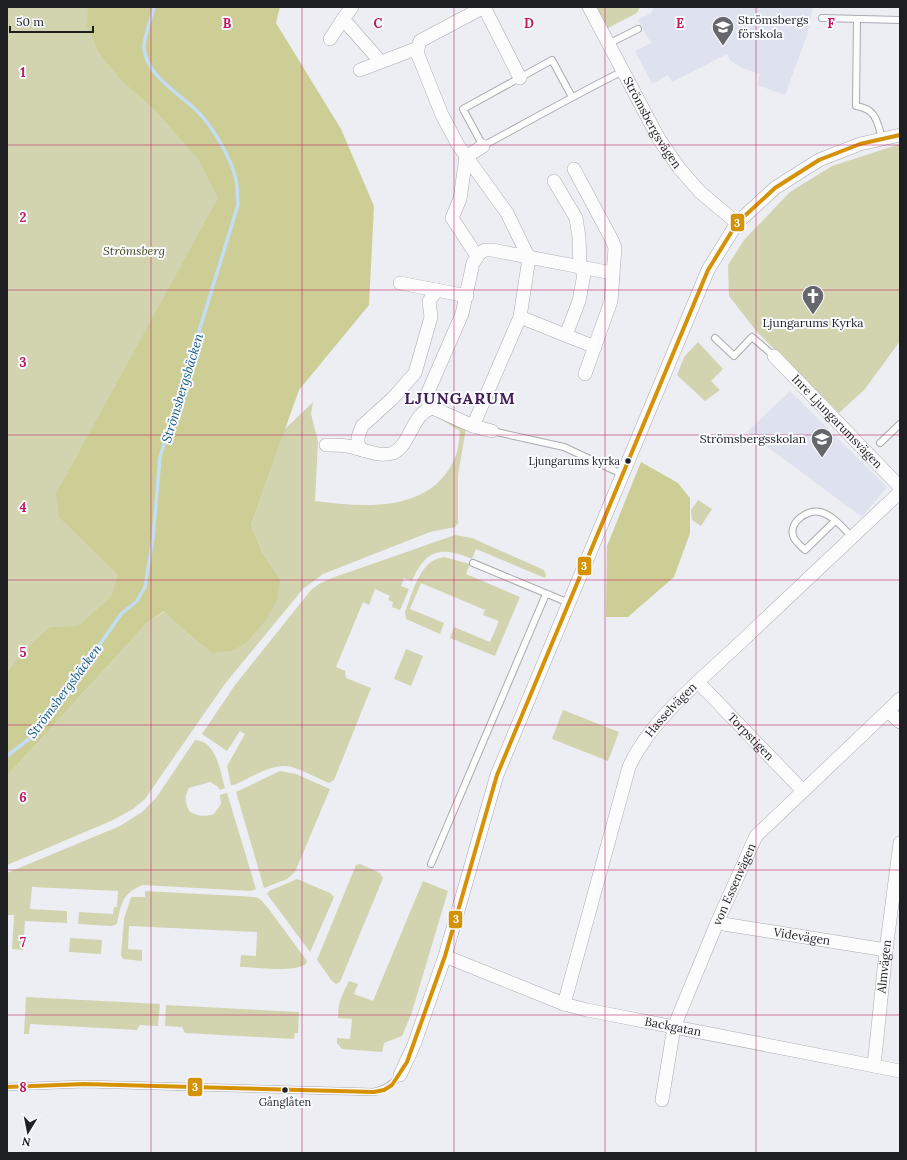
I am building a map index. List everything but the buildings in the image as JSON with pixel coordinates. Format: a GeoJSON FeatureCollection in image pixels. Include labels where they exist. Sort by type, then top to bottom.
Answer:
{"type":"FeatureCollection","features":[{"type":"Feature","properties":{"kind":"street"},"geometry":{"type":"LineString","coordinates":[[330,39],[352,7]]}},
{"type":"Feature","properties":{"kind":"street"},"geometry":{"type":"LineString","coordinates":[[473,426],[520,317],[529,258],[507,213],[458,145],[442,115],[418,55],[420,41],[484,7],[520,78]]}},
{"type":"Feature","properties":{"kind":"street","name":"Strömsbergsvägen"},"geometry":{"type":"LineString","coordinates":[[589,7],[659,139],[679,168],[700,192],[737,223]]}},
{"type":"Feature","properties":{"kind":"street"},"geometry":{"type":"LineString","coordinates":[[343,19],[380,61]]}},
{"type":"Feature","properties":{"kind":"street"},"geometry":{"type":"LineString","coordinates":[[360,70],[380,61],[418,48]]}},
{"type":"Feature","properties":{"kind":"street"},"geometry":{"type":"LineString","coordinates":[[400,1075],[414,1045],[445,956],[496,776],[708,270],[737,223],[775,188],[819,160],[860,144],[900,135]]}},
{"type":"Feature","properties":{"kind":"street"},"geometry":{"type":"LineString","coordinates":[[478,256],[452,218],[460,199],[466,157],[483,146]]}},
{"type":"Feature","properties":{"kind":"street"},"geometry":{"type":"LineString","coordinates":[[574,169],[615,248],[611,301],[585,374]]}},
{"type":"Feature","properties":{"kind":"street"},"geometry":{"type":"LineString","coordinates":[[554,181],[576,218],[579,237],[580,267],[584,274],[575,314],[566,335]]}},
{"type":"Feature","properties":{"kind":"street"},"geometry":{"type":"LineString","coordinates":[[429,409],[428,392],[456,330],[467,296],[473,263],[485,250],[520,254],[529,258],[612,273]]}},
{"type":"Feature","properties":{"kind":"street"},"geometry":{"type":"LineString","coordinates":[[400,283],[467,296]]}},
{"type":"Feature","properties":{"kind":"street"},"geometry":{"type":"LineString","coordinates":[[362,450],[358,444],[358,437],[362,426],[411,379],[418,364],[430,323],[430,301],[437,290]]}},
{"type":"Feature","properties":{"kind":"street"},"geometry":{"type":"LineString","coordinates":[[520,317],[595,347]]}},
{"type":"Feature","properties":{"kind":"street","name":"Inre Ljungarumsvägen"},"geometry":{"type":"LineString","coordinates":[[774,356],[900,487]]}},
{"type":"Feature","properties":{"kind":"street"},"geometry":{"type":"LineString","coordinates":[[411,379],[428,392]]}},
{"type":"Feature","properties":{"kind":"street"},"geometry":{"type":"LineString","coordinates":[[326,445],[348,446],[386,454],[392,453],[400,447],[422,414],[433,408],[473,426],[492,431]]}},
{"type":"Feature","properties":{"kind":"street","name":"Hasselvägen"},"geometry":{"type":"LineString","coordinates":[[564,1004],[629,767],[637,749],[646,736],[698,682],[900,492]]}},
{"type":"Feature","properties":{"kind":"street","name":"Torpstigen"},"geometry":{"type":"LineString","coordinates":[[698,682],[802,791]]}},
{"type":"Feature","properties":{"kind":"street","name":"von Essenvägen"},"geometry":{"type":"LineString","coordinates":[[662,1100],[674,1027],[717,923],[756,836],[900,699]]}},
{"type":"Feature","properties":{"kind":"street"},"geometry":{"type":"LineString","coordinates":[[888,711],[900,722]]}},
{"type":"Feature","properties":{"kind":"street","name":"Almvägen"},"geometry":{"type":"LineString","coordinates":[[874,1066],[886,950],[900,843]]}},
{"type":"Feature","properties":{"kind":"street","name":"Videvägen"},"geometry":{"type":"LineString","coordinates":[[717,923],[886,950]]}},
{"type":"Feature","properties":{"kind":"street","name":"Backgatan"},"geometry":{"type":"LineString","coordinates":[[452,959],[564,1004],[900,1071]]}},
{"type":"Feature","properties":{"kind":"lane"},"geometry":{"type":"LineString","coordinates":[[822,18],[900,20]]}},
{"type":"Feature","properties":{"kind":"lane"},"geometry":{"type":"LineString","coordinates":[[858,19],[856,106],[867,108],[874,115],[882,138]]}},
{"type":"Feature","properties":{"kind":"lane"},"geometry":{"type":"LineString","coordinates":[[608,44],[638,29]]}},
{"type":"Feature","properties":{"kind":"lane"},"geometry":{"type":"LineString","coordinates":[[572,98],[552,60],[462,109],[483,146],[572,98],[622,70]]}},
{"type":"Feature","properties":{"kind":"lane"},"geometry":{"type":"LineString","coordinates":[[715,338],[734,356],[752,337],[774,356]]}},
{"type":"Feature","properties":{"kind":"lane"},"geometry":{"type":"LineString","coordinates":[[880,443],[900,424]]}},
{"type":"Feature","properties":{"kind":"lane"},"geometry":{"type":"LineString","coordinates":[[492,431],[564,447],[622,474]]}},
{"type":"Feature","properties":{"kind":"lane"},"geometry":{"type":"LineString","coordinates":[[835,521],[805,550],[794,537],[793,531],[796,523],[808,512],[821,512],[835,521],[852,537]]}},
{"type":"Feature","properties":{"kind":"lane"},"geometry":{"type":"LineString","coordinates":[[473,563],[569,603]]}},
{"type":"Feature","properties":{"kind":"lane"},"geometry":{"type":"LineString","coordinates":[[431,864],[546,594]]}},
{"type":"Feature","properties":{"kind":"lane"},"geometry":{"type":"LineString","coordinates":[[7,1087],[84,1084],[374,1092],[384,1090],[392,1085],[400,1075]]}},
{"type":"Feature","properties":{"kind":"shaded area","name":"Strömsbergs förskola"},"geometry":{"type":"Polygon","coordinates":[[[654,7],[813,7],[807,35],[785,95],[757,85],[760,74],[740,67],[730,60],[727,54],[672,82],[668,75],[652,84],[635,51],[651,43],[638,20],[651,13],[654,7]]]}},
{"type":"Feature","properties":{"kind":"shaded area","name":"Strömsbergsskolan"},"geometry":{"type":"Polygon","coordinates":[[[790,391],[887,487],[862,517],[747,432],[790,391]]]}},
{"type":"Feature","properties":{"kind":"green space","name":"Strömsberg"},"geometry":{"type":"Polygon","coordinates":[[[7,7],[198,7],[270,263],[153,614],[7,774],[7,7]]]}},
{"type":"Feature","properties":{"kind":"green space"},"geometry":{"type":"Polygon","coordinates":[[[88,7],[280,7],[276,23],[341,129],[374,206],[369,305],[299,390],[251,525],[262,552],[280,579],[277,600],[266,620],[246,643],[231,651],[212,653],[187,633],[164,611],[148,622],[7,776],[7,674],[21,653],[50,627],[78,626],[111,597],[118,575],[59,517],[56,494],[218,198],[199,160],[156,111],[121,80],[99,53],[87,26],[88,7]]]}},
{"type":"Feature","properties":{"kind":"green space"},"geometry":{"type":"Polygon","coordinates":[[[595,7],[640,7],[637,13],[606,29],[595,7]]]}},
{"type":"Feature","properties":{"kind":"green space"},"geometry":{"type":"Polygon","coordinates":[[[900,144],[900,341],[865,389],[839,413],[757,332],[729,296],[728,265],[744,240],[790,192],[832,166],[900,144]]]}},
{"type":"Feature","properties":{"kind":"green space"},"geometry":{"type":"Polygon","coordinates":[[[698,342],[723,369],[711,381],[720,390],[705,401],[677,375],[684,357],[698,342]]]}},
{"type":"Feature","properties":{"kind":"green space"},"geometry":{"type":"Polygon","coordinates":[[[313,402],[311,414],[318,441],[315,501],[355,505],[376,505],[415,497],[432,488],[446,474],[456,455],[458,446],[460,431],[429,412],[466,428],[458,475],[458,523],[455,527],[430,532],[323,574],[303,589],[224,685],[145,799],[133,809],[111,821],[7,865],[7,776],[148,622],[165,611],[187,633],[212,653],[280,579],[262,552],[251,525],[285,429],[313,402]]]}},
{"type":"Feature","properties":{"kind":"green space"},"geometry":{"type":"Polygon","coordinates":[[[641,462],[678,483],[690,498],[690,533],[674,577],[628,617],[606,617],[607,546],[641,462]]]}},
{"type":"Feature","properties":{"kind":"green space"},"geometry":{"type":"Polygon","coordinates":[[[698,500],[712,509],[701,526],[692,520],[691,510],[698,500]]]}},
{"type":"Feature","properties":{"kind":"green space"},"geometry":{"type":"Polygon","coordinates":[[[455,535],[472,538],[544,570],[546,575],[545,578],[476,549],[472,559],[452,552],[436,553],[429,557],[417,570],[412,581],[404,578],[401,586],[409,589],[400,610],[392,607],[393,602],[388,600],[390,596],[375,589],[369,605],[363,602],[336,667],[345,671],[346,678],[371,688],[334,780],[329,783],[292,767],[285,766],[270,769],[231,785],[227,766],[245,734],[240,731],[227,751],[202,734],[235,685],[311,590],[319,584],[332,578],[455,535]]]}},
{"type":"Feature","properties":{"kind":"green space"},"geometry":{"type":"Polygon","coordinates":[[[444,557],[470,564],[466,574],[520,597],[495,656],[450,638],[454,627],[490,642],[499,621],[483,615],[485,610],[421,583],[410,609],[444,623],[440,634],[406,619],[405,612],[418,578],[428,564],[435,559],[444,557]]]}},
{"type":"Feature","properties":{"kind":"green space"},"geometry":{"type":"Polygon","coordinates":[[[406,649],[423,656],[411,686],[394,679],[406,649]]]}},
{"type":"Feature","properties":{"kind":"green space"},"geometry":{"type":"Polygon","coordinates":[[[563,710],[619,732],[608,761],[552,739],[563,710]]]}},
{"type":"Feature","properties":{"kind":"green space"},"geometry":{"type":"Polygon","coordinates":[[[195,740],[202,742],[213,751],[225,788],[220,790],[217,786],[210,782],[189,788],[186,797],[187,806],[190,812],[202,816],[211,815],[214,814],[221,804],[220,795],[227,793],[256,889],[251,891],[143,885],[136,888],[127,896],[121,905],[117,924],[112,926],[78,924],[79,912],[113,914],[114,907],[117,907],[118,891],[32,887],[30,909],[67,911],[67,923],[25,921],[23,950],[12,949],[14,915],[7,915],[7,873],[120,826],[142,812],[156,798],[195,740]]]}},
{"type":"Feature","properties":{"kind":"green space"},"geometry":{"type":"Polygon","coordinates":[[[280,771],[296,774],[330,789],[295,872],[287,879],[264,888],[236,792],[280,771]]]}},
{"type":"Feature","properties":{"kind":"green space"},"geometry":{"type":"Polygon","coordinates":[[[360,864],[380,873],[383,878],[340,982],[336,984],[332,981],[317,960],[356,865],[360,864]]]}},
{"type":"Feature","properties":{"kind":"green space"},"geometry":{"type":"Polygon","coordinates":[[[297,879],[330,893],[334,897],[310,952],[267,894],[269,891],[297,879]]]}},
{"type":"Feature","properties":{"kind":"green space"},"geometry":{"type":"Polygon","coordinates":[[[423,881],[448,891],[411,1015],[402,1036],[384,1043],[382,1052],[342,1049],[337,1043],[337,1038],[350,1039],[352,1019],[338,1018],[341,998],[344,990],[349,981],[358,984],[354,994],[373,1001],[423,881]]]}},
{"type":"Feature","properties":{"kind":"green space"},"geometry":{"type":"Polygon","coordinates":[[[145,891],[256,897],[268,908],[307,961],[306,964],[300,967],[284,969],[240,967],[241,955],[256,956],[257,932],[129,926],[128,949],[142,950],[142,961],[123,959],[121,955],[124,919],[131,897],[145,897],[145,891]]]}},
{"type":"Feature","properties":{"kind":"green space"},"geometry":{"type":"Polygon","coordinates":[[[70,938],[102,940],[101,954],[69,952],[70,938]]]}},
{"type":"Feature","properties":{"kind":"green space"},"geometry":{"type":"Polygon","coordinates":[[[26,997],[160,1004],[158,1026],[140,1025],[137,1030],[30,1024],[29,1034],[24,1034],[26,997]]]}},
{"type":"Feature","properties":{"kind":"green space"},"geometry":{"type":"Polygon","coordinates":[[[166,1005],[299,1012],[298,1033],[295,1033],[294,1039],[185,1033],[182,1027],[165,1026],[166,1005]]]}},
{"type":"Feature","properties":{"kind":"waterway","name":"Strömsbergsbäcken"},"geometry":{"type":"LineString","coordinates":[[7,756],[34,735],[59,703],[121,614],[137,601],[145,587],[153,538],[160,457],[238,205],[237,186],[234,172],[226,152],[220,142],[202,116],[164,83],[150,67],[146,58],[144,44],[154,7]]}},
{"type":"Feature","properties":{"kind":"transit line","name":"3"},"geometry":{"type":"LineString","coordinates":[[7,1087],[84,1084],[374,1092],[384,1090],[392,1085],[407,1062],[445,956],[497,775],[708,270],[737,223],[775,188],[819,160],[860,144],[900,135]]}},
{"type":"Feature","properties":{"kind":"place","name":"Strömsbergs förskola"},"geometry":{"type":"Point","coordinates":[723,46]}},
{"type":"Feature","properties":{"kind":"place","name":"Ljungarums Kyrka"},"geometry":{"type":"Point","coordinates":[813,316]}},
{"type":"Feature","properties":{"kind":"place","name":"Strömsbergsskolan"},"geometry":{"type":"Point","coordinates":[822,458]}},
{"type":"Feature","properties":{"kind":"place","name":"Ljungarums kyrka"},"geometry":{"type":"Point","coordinates":[628,461]}},
{"type":"Feature","properties":{"kind":"place","name":"Gånglåten"},"geometry":{"type":"Point","coordinates":[285,1090]}},
{"type":"Feature","properties":{"kind":"district","name":"LJUNGARUM"},"geometry":{"type":"Point","coordinates":[460,398]}}]}
